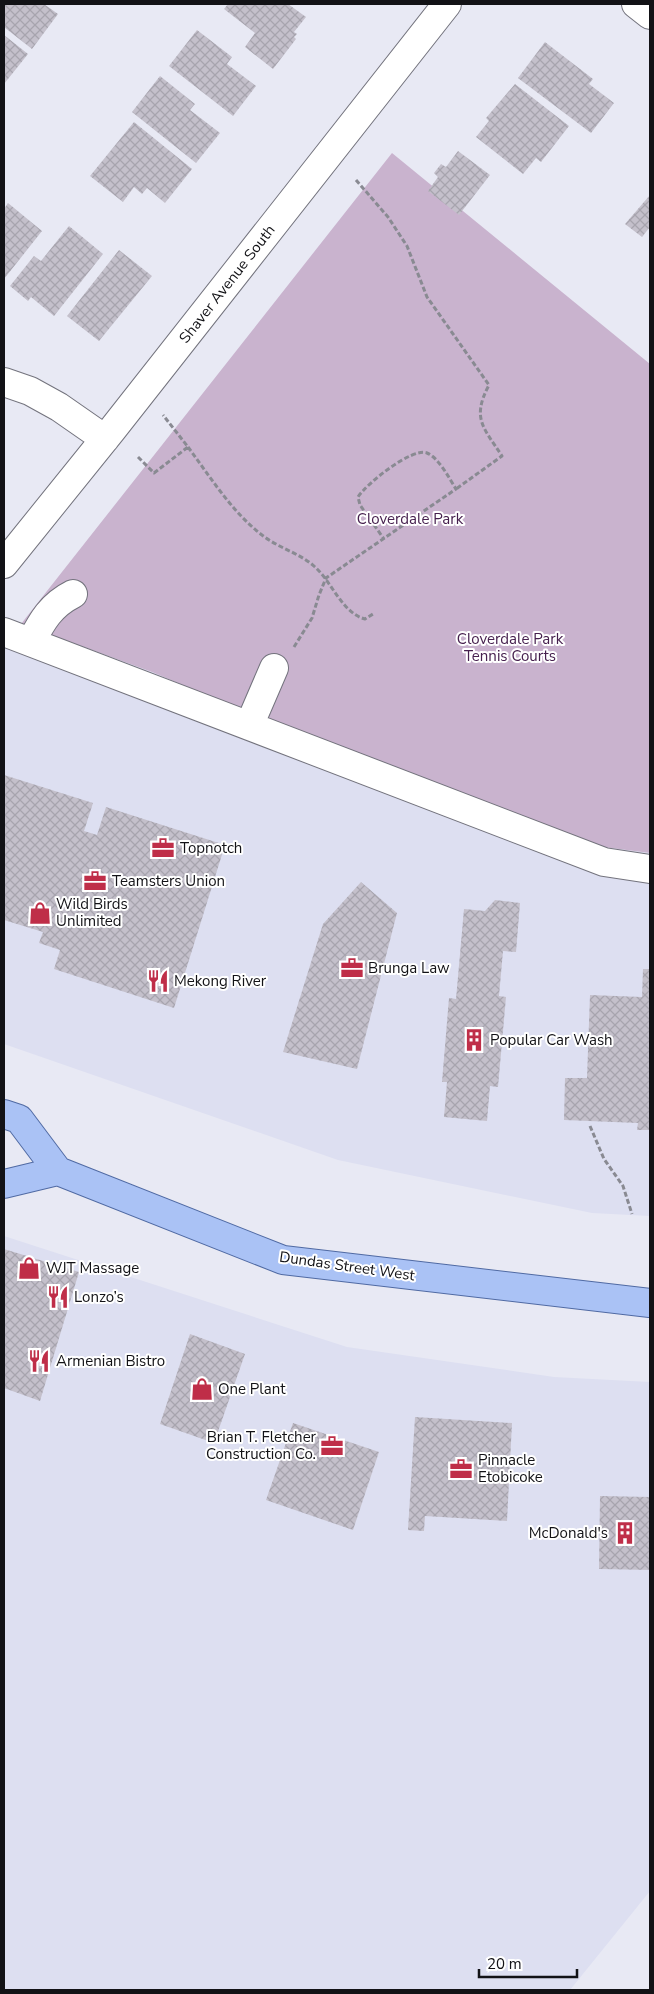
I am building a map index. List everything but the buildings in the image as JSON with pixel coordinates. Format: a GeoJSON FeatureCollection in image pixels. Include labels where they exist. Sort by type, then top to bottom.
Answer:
{"type":"FeatureCollection","features":[{"type":"Feature","properties":{"kind":"main road"},"geometry":{"type":"LineString","coordinates":[[4,1114],[19,1118],[58,1171],[4,1184]]}},
{"type":"Feature","properties":{"kind":"main road","name":"Dundas Street West"},"geometry":{"type":"LineString","coordinates":[[58,1171],[283,1260],[650,1303]]}},
{"type":"Feature","properties":{"kind":"street","name":"Shaver Avenue South"},"geometry":{"type":"LineString","coordinates":[[4,564],[105,439],[447,4]]}},
{"type":"Feature","properties":{"kind":"street"},"geometry":{"type":"LineString","coordinates":[[636,4],[650,15]]}},
{"type":"Feature","properties":{"kind":"street"},"geometry":{"type":"LineString","coordinates":[[4,382],[30,391],[52,403],[105,439]]}},
{"type":"Feature","properties":{"kind":"street"},"geometry":{"type":"LineString","coordinates":[[31,642],[40,626],[59,601],[73,594]]}},
{"type":"Feature","properties":{"kind":"street"},"geometry":{"type":"LineString","coordinates":[[4,632],[604,862],[650,869]]}},
{"type":"Feature","properties":{"kind":"street"},"geometry":{"type":"LineString","coordinates":[[249,726],[274,668]]}},
{"type":"Feature","properties":{"kind":"path"},"geometry":{"type":"LineString","coordinates":[[274,668],[297,643],[312,618],[318,595],[326,578],[502,456],[483,427],[479,416],[482,399],[489,385],[427,297],[407,246],[388,217],[356,180]]}},
{"type":"Feature","properties":{"kind":"path"},"geometry":{"type":"LineString","coordinates":[[156,410],[167,419],[246,522],[264,537],[308,562],[326,578],[353,613],[365,619],[373,614]]}},
{"type":"Feature","properties":{"kind":"path"},"geometry":{"type":"LineString","coordinates":[[138,457],[154,473],[188,447]]}},
{"type":"Feature","properties":{"kind":"path"},"geometry":{"type":"LineString","coordinates":[[384,539],[360,505],[358,497],[367,484],[410,455],[421,451],[429,454],[436,461],[456,489]]}},
{"type":"Feature","properties":{"kind":"path"},"geometry":{"type":"LineString","coordinates":[[590,1126],[604,1159],[623,1186],[632,1214]]}},
{"type":"Feature","properties":{"kind":"shaded area"},"geometry":{"type":"Polygon","coordinates":[[[21,623],[152,672],[268,721],[588,845],[650,853],[650,1216],[592,1213],[338,1160],[4,1044],[4,650],[21,623]]]}},
{"type":"Feature","properties":{"kind":"shaded area"},"geometry":{"type":"Polygon","coordinates":[[[4,1236],[347,1347],[554,1377],[650,1382],[650,1891],[570,1990],[4,1990],[4,1236]]]}},
{"type":"Feature","properties":{"kind":"green space","name":"Cloverdale Park"},"geometry":{"type":"Polygon","coordinates":[[[392,153],[650,364],[650,853],[588,845],[268,721],[152,672],[21,624],[392,153]]]}},
{"type":"Feature","properties":{"kind":"place","name":"Topnotch"},"geometry":{"type":"Point","coordinates":[163,848]}},
{"type":"Feature","properties":{"kind":"place","name":"Teamsters Union"},"geometry":{"type":"Point","coordinates":[95,881]}},
{"type":"Feature","properties":{"kind":"place","name":"Wild Birds Unlimited"},"geometry":{"type":"Point","coordinates":[40,913]}},
{"type":"Feature","properties":{"kind":"place","name":"Brunga Law"},"geometry":{"type":"Point","coordinates":[352,968]}},
{"type":"Feature","properties":{"kind":"place","name":"Mekong River"},"geometry":{"type":"Point","coordinates":[158,981]}},
{"type":"Feature","properties":{"kind":"place","name":"Popular Car Wash"},"geometry":{"type":"Point","coordinates":[474,1040]}},
{"type":"Feature","properties":{"kind":"place","name":"WJT Massage"},"geometry":{"type":"Point","coordinates":[29,1268]}},
{"type":"Feature","properties":{"kind":"place","name":"Lonzo’s"},"geometry":{"type":"Point","coordinates":[58,1297]}},
{"type":"Feature","properties":{"kind":"place","name":"Armenian Bistro"},"geometry":{"type":"Point","coordinates":[39,1361]}},
{"type":"Feature","properties":{"kind":"place","name":"One Plant"},"geometry":{"type":"Point","coordinates":[202,1389]}},
{"type":"Feature","properties":{"kind":"place","name":"Brian T. Fletcher Construction Co."},"geometry":{"type":"Point","coordinates":[332,1446]}},
{"type":"Feature","properties":{"kind":"place","name":"Pinnacle Etobicoke"},"geometry":{"type":"Point","coordinates":[461,1469]}},
{"type":"Feature","properties":{"kind":"place","name":"McDonald's"},"geometry":{"type":"Point","coordinates":[625,1533]}},
{"type":"Feature","properties":{"kind":"park label","name":"Cloverdale Park Tennis Courts"},"geometry":{"type":"Point","coordinates":[510,648]}}]}
